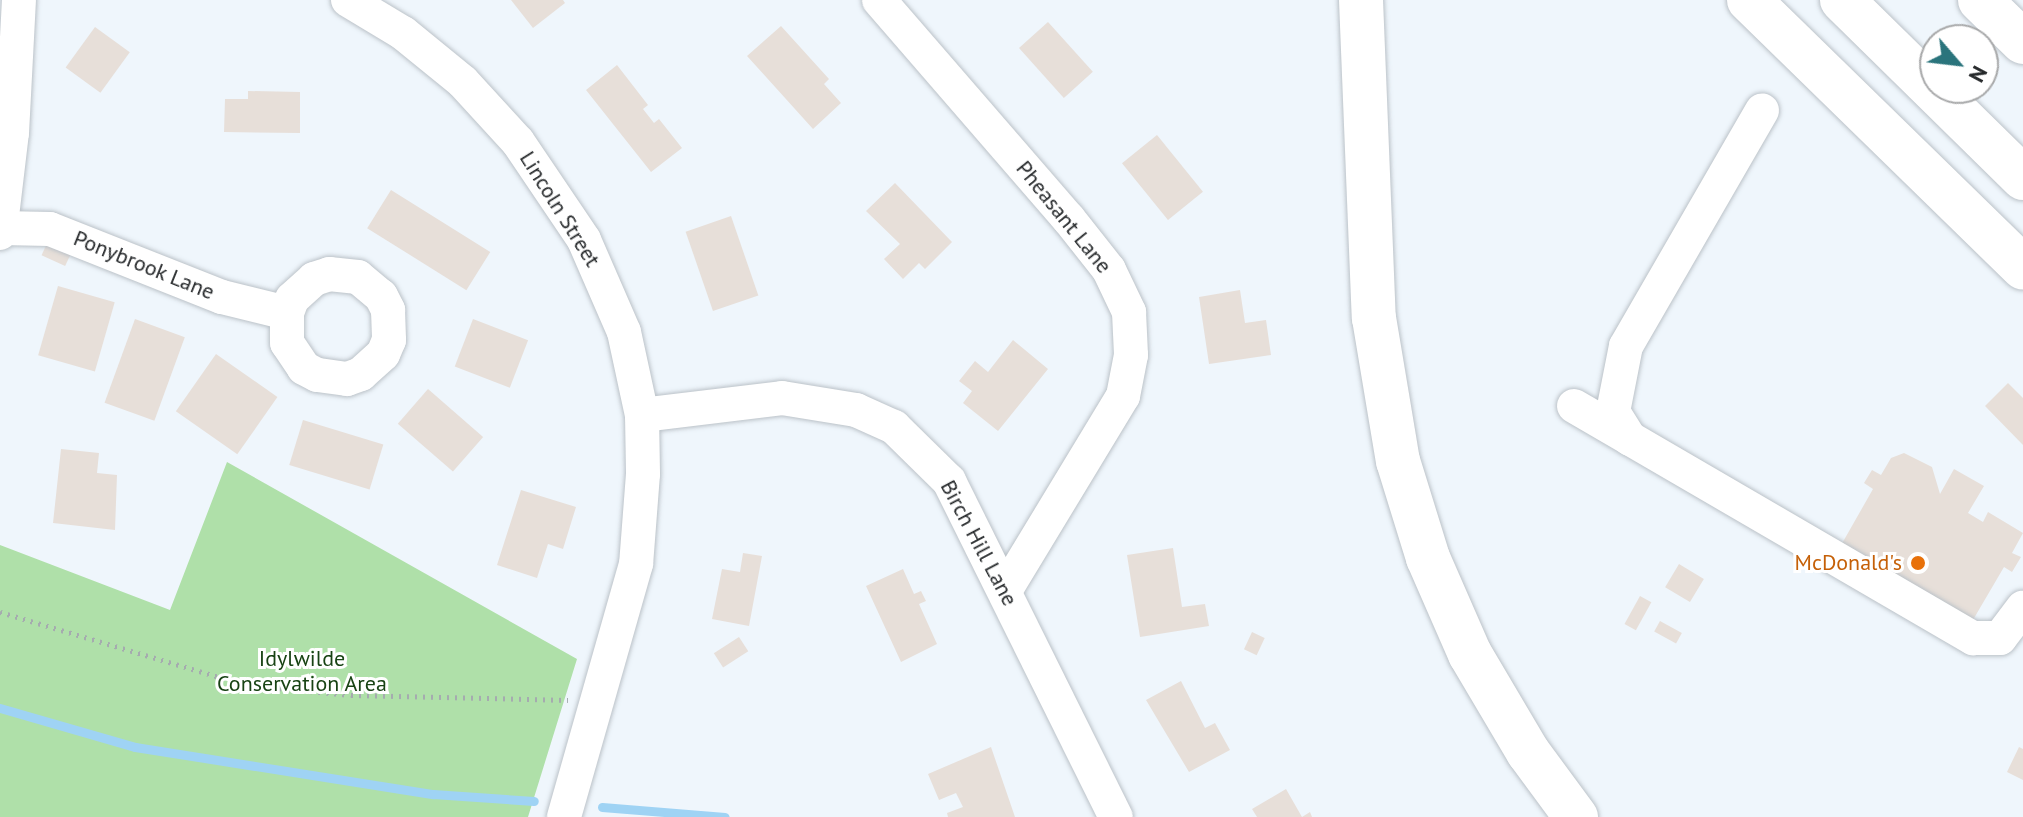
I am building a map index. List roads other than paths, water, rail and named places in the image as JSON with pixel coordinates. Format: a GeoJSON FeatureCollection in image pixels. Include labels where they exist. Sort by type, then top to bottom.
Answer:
{"type":"FeatureCollection","features":[{"type":"Feature","properties":{"kind":"highway"},"geometry":{"type":"LineString","coordinates":[[1361,0],[1374,318],[1398,461],[1428,558],[1470,654],[1528,752],[1576,817]]}},
{"type":"Feature","properties":{"kind":"highway"},"geometry":{"type":"LineString","coordinates":[[1749,0],[2023,267]]}},
{"type":"Feature","properties":{"kind":"highway"},"geometry":{"type":"LineString","coordinates":[[1842,0],[2023,178]]}},
{"type":"Feature","properties":{"kind":"highway"},"geometry":{"type":"LineString","coordinates":[[1980,0],[2023,42]]}},
{"type":"Feature","properties":{"kind":"highway"},"geometry":{"type":"LineString","coordinates":[[2013,0],[2023,6]]}},
{"type":"Feature","properties":{"kind":"street"},"geometry":{"type":"LineString","coordinates":[[0,231],[12,133],[19,0]]}},
{"type":"Feature","properties":{"kind":"street","name":"Lincoln Street"},"geometry":{"type":"LineString","coordinates":[[348,0],[403,33],[463,82],[518,142],[584,240],[610,292],[624,332],[642,415],[636,564],[564,817]]}},
{"type":"Feature","properties":{"kind":"street","name":"Pheasant Lane"},"geometry":{"type":"LineString","coordinates":[[879,0],[1068,218],[1109,270],[1129,312],[1131,355],[1123,396],[1005,591]]}},
{"type":"Feature","properties":{"kind":"street"},"geometry":{"type":"LineString","coordinates":[[1630,439],[1613,412],[1626,346],[1762,110]]}},
{"type":"Feature","properties":{"kind":"street","name":"Ponybrook Lane"},"geometry":{"type":"LineString","coordinates":[[0,231],[50,229],[222,297],[287,313]]}},
{"type":"Feature","properties":{"kind":"street","name":"Birch Hill Lane"},"geometry":{"type":"LineString","coordinates":[[642,415],[782,398],[856,410],[894,427],[949,481],[1116,817]]}},
{"type":"Feature","properties":{"kind":"street"},"geometry":{"type":"LineString","coordinates":[[1574,406],[1973,638],[2000,638],[2023,608]]}},
{"type":"Feature","properties":{"kind":"waterway"},"geometry":{"type":"LineString","coordinates":[[0,708],[135,747],[433,794],[534,801]]}},
{"type":"Feature","properties":{"kind":"waterway"},"geometry":{"type":"LineString","coordinates":[[602,807],[725,817]]}},
{"type":"Feature","properties":{"kind":"place","name":"McDonald's"},"geometry":{"type":"Point","coordinates":[1918,563]}},
{"type":"Feature","properties":{"kind":"park label","name":"Idylwilde Conservation Area"},"geometry":{"type":"Point","coordinates":[302,670]}}]}
